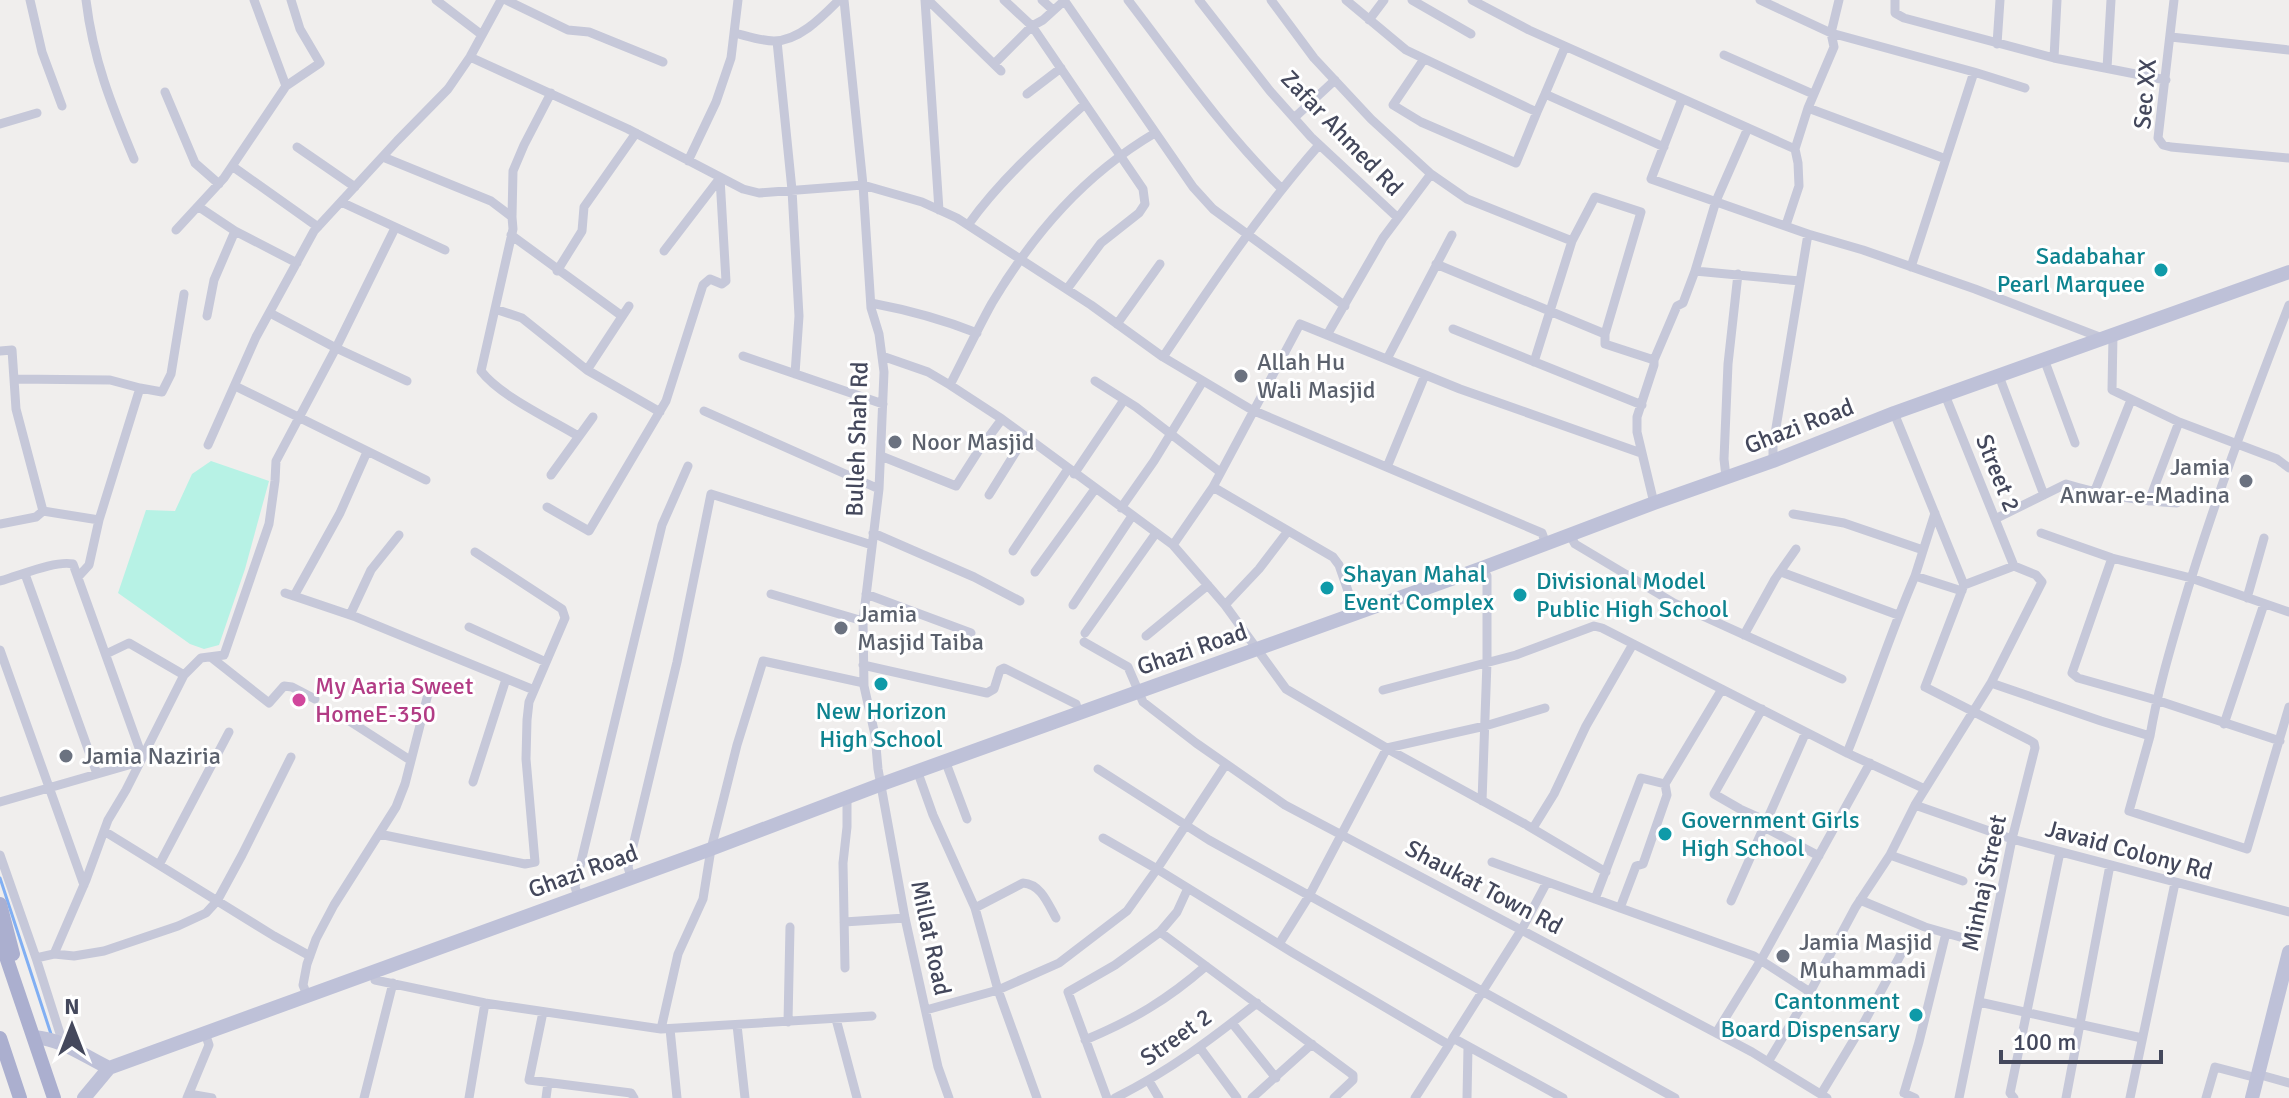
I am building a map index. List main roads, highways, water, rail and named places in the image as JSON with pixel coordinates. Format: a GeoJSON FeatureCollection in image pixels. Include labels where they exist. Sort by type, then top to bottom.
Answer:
{"type":"FeatureCollection","features":[{"type":"Feature","properties":{"kind":"main road","name":"Ghazi Road"},"geometry":{"type":"LineString","coordinates":[[109,1068],[1482,568],[1894,413],[2289,272]]}},
{"type":"Feature","properties":{"kind":"main road"},"geometry":{"type":"LineString","coordinates":[[0,904],[8,928],[21,999]]}},
{"type":"Feature","properties":{"kind":"main road"},"geometry":{"type":"LineString","coordinates":[[0,939],[54,1098]]}},
{"type":"Feature","properties":{"kind":"main road"},"geometry":{"type":"LineString","coordinates":[[2252,1098],[2289,952]]}},
{"type":"Feature","properties":{"kind":"main road"},"geometry":{"type":"LineString","coordinates":[[34,1037],[63,1043],[109,1068],[84,1098]]}},
{"type":"Feature","properties":{"kind":"main road"},"geometry":{"type":"LineString","coordinates":[[0,1038],[20,1098]]}},
{"type":"Feature","properties":{"kind":"waterway"},"geometry":{"type":"LineString","coordinates":[[0,878],[51,1034]]}},
{"type":"Feature","properties":{"kind":"place","name":"Sadabahar Pearl Marquee"},"geometry":{"type":"Point","coordinates":[2161,270]}},
{"type":"Feature","properties":{"kind":"place","name":"Allah Hu Wali Masjid"},"geometry":{"type":"Point","coordinates":[1241,376]}},
{"type":"Feature","properties":{"kind":"place","name":"Noor Masjid"},"geometry":{"type":"Point","coordinates":[895,442]}},
{"type":"Feature","properties":{"kind":"place","name":"Jamia Anwar-e-Madina"},"geometry":{"type":"Point","coordinates":[2246,481]}},
{"type":"Feature","properties":{"kind":"place","name":"Shayan Mahal Event Complex"},"geometry":{"type":"Point","coordinates":[1327,588]}},
{"type":"Feature","properties":{"kind":"place","name":"Divisional Model Public High School"},"geometry":{"type":"Point","coordinates":[1520,595]}},
{"type":"Feature","properties":{"kind":"place","name":"Jamia Masjid Taiba"},"geometry":{"type":"Point","coordinates":[841,628]}},
{"type":"Feature","properties":{"kind":"place","name":"New Horizon High School"},"geometry":{"type":"Point","coordinates":[881,684]}},
{"type":"Feature","properties":{"kind":"place","name":"My Aaria Sweet HomeE-350"},"geometry":{"type":"Point","coordinates":[299,700]}},
{"type":"Feature","properties":{"kind":"place","name":"Jamia Naziria"},"geometry":{"type":"Point","coordinates":[66,756]}},
{"type":"Feature","properties":{"kind":"place","name":"Government Girls High School"},"geometry":{"type":"Point","coordinates":[1665,834]}},
{"type":"Feature","properties":{"kind":"place","name":"Jamia Masjid Muhammadi"},"geometry":{"type":"Point","coordinates":[1783,956]}},
{"type":"Feature","properties":{"kind":"place","name":"Cantonment Board Dispensary"},"geometry":{"type":"Point","coordinates":[1916,1015]}}]}
